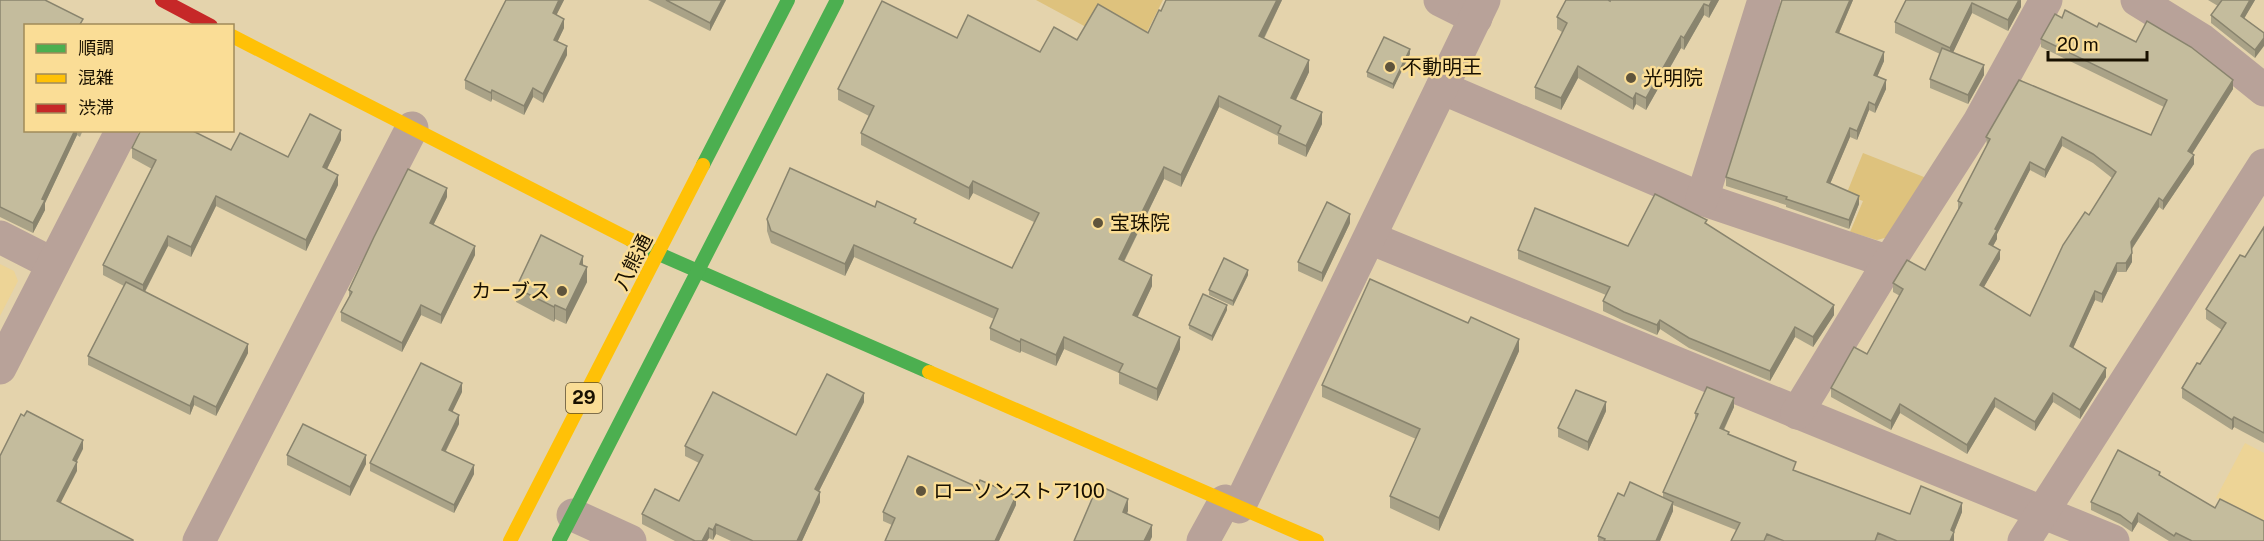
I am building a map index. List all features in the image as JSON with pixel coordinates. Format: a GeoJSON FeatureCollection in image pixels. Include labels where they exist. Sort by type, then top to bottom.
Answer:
{"type":"FeatureCollection","features":[{"type":"Feature","properties":{"kind":"main road","name":"八熊通"},"geometry":{"type":"LineString","coordinates":[[510,541],[788,0]]}},
{"type":"Feature","properties":{"kind":"main road","name":"29"},"geometry":{"type":"LineString","coordinates":[[566,528],[837,0]]}},
{"type":"Feature","properties":{"kind":"main road"},"geometry":{"type":"LineString","coordinates":[[234,37],[659,254],[1317,541]]}},
{"type":"Feature","properties":{"kind":"street"},"geometry":{"type":"LineString","coordinates":[[1203,541],[1232,504],[1370,238],[1480,9],[1440,0]]}},
{"type":"Feature","properties":{"kind":"street"},"geometry":{"type":"LineString","coordinates":[[1702,199],[1764,0]]}},
{"type":"Feature","properties":{"kind":"street"},"geometry":{"type":"LineString","coordinates":[[1797,412],[1889,262],[1979,122],[2046,0]]}},
{"type":"Feature","properties":{"kind":"street"},"geometry":{"type":"LineString","coordinates":[[2137,0],[2202,40],[2264,90]]}},
{"type":"Feature","properties":{"kind":"street"},"geometry":{"type":"LineString","coordinates":[[1442,88],[1702,199],[1889,262]]}},
{"type":"Feature","properties":{"kind":"street"},"geometry":{"type":"LineString","coordinates":[[199,541],[412,128]]}},
{"type":"Feature","properties":{"kind":"street"},"geometry":{"type":"LineString","coordinates":[[0,368],[121,132]]}},
{"type":"Feature","properties":{"kind":"street"},"geometry":{"type":"LineString","coordinates":[[2024,541],[2264,165]]}},
{"type":"Feature","properties":{"kind":"street"},"geometry":{"type":"LineString","coordinates":[[0,237],[53,264]]}},
{"type":"Feature","properties":{"kind":"street"},"geometry":{"type":"LineString","coordinates":[[1370,238],[2113,541]]}},
{"type":"Feature","properties":{"kind":"street"},"geometry":{"type":"LineString","coordinates":[[566,528],[630,541]]}},
{"type":"Feature","properties":{"kind":"shaded area"},"geometry":{"type":"Polygon","coordinates":[[[1036,0],[1163,0],[1147,32],[1097,7],[1086,27],[1036,0]]]}},
{"type":"Feature","properties":{"kind":"shaded area"},"geometry":{"type":"Polygon","coordinates":[[[1863,153],[1929,179],[1896,235],[1877,240],[1850,232],[1863,201],[1846,195],[1863,153]]]}},
{"type":"Feature","properties":{"kind":"shaded area"},"geometry":{"type":"Polygon","coordinates":[[[0,264],[14,271],[18,281],[0,316],[0,264]]]}},
{"type":"Feature","properties":{"kind":"shaded area"},"geometry":{"type":"Polygon","coordinates":[[[2245,443],[2264,453],[2264,524],[2216,498],[2245,443]]]}},
{"type":"Feature","properties":{"kind":"building"},"geometry":{"type":"Polygon","coordinates":[[[0,0],[45,0],[83,19],[80,24],[24,24],[24,132],[74,132],[33,223],[0,207],[0,0]]]}},
{"type":"Feature","properties":{"kind":"building"},"geometry":{"type":"Polygon","coordinates":[[[506,0],[559,0],[553,13],[564,19],[554,40],[567,46],[543,94],[533,88],[524,106],[465,80],[506,0]]]}},
{"type":"Feature","properties":{"kind":"building"},"geometry":{"type":"Polygon","coordinates":[[[666,0],[722,0],[710,23],[666,0]]]}},
{"type":"Feature","properties":{"kind":"building"},"geometry":{"type":"Polygon","coordinates":[[[1166,0],[1277,0],[1259,36],[1309,60],[1291,98],[1322,112],[1306,146],[1278,133],[1281,126],[1219,96],[1181,175],[1164,167],[1119,259],[1152,275],[1133,315],[1180,337],[1157,389],[1119,372],[1123,364],[1064,337],[1056,355],[990,328],[998,309],[854,245],[845,264],[771,231],[767,219],[790,168],[875,207],[877,201],[916,219],[914,223],[1012,268],[1039,213],[973,181],[969,188],[861,133],[874,106],[838,89],[882,1],[957,38],[968,15],[1040,52],[1054,27],[1077,40],[1098,4],[1148,33],[1166,0]]]}},
{"type":"Feature","properties":{"kind":"building"},"geometry":{"type":"Polygon","coordinates":[[[1566,0],[1712,0],[1709,6],[1704,4],[1684,38],[1681,36],[1646,98],[1636,93],[1633,99],[1578,66],[1561,98],[1535,87],[1567,23],[1557,17],[1566,0]]]}},
{"type":"Feature","properties":{"kind":"building"},"geometry":{"type":"Polygon","coordinates":[[[1782,0],[1850,0],[1836,32],[1884,52],[1874,75],[1886,80],[1875,105],[1869,102],[1857,131],[1850,128],[1827,182],[1859,196],[1849,220],[1726,177],[1782,0]]]}},
{"type":"Feature","properties":{"kind":"building"},"geometry":{"type":"Polygon","coordinates":[[[1906,0],[2019,0],[2008,20],[1972,3],[1950,48],[1895,22],[1906,0]]]}},
{"type":"Feature","properties":{"kind":"building"},"geometry":{"type":"Polygon","coordinates":[[[2222,0],[2250,0],[2241,16],[2264,33],[2264,38],[2255,50],[2211,15],[2222,0]]]}},
{"type":"Feature","properties":{"kind":"building"},"geometry":{"type":"Polygon","coordinates":[[[2065,10],[2097,27],[2099,23],[2136,42],[2147,21],[2191,47],[2233,80],[2188,151],[2194,155],[2163,201],[2159,198],[2131,242],[2132,253],[2126,263],[2117,263],[2102,294],[2095,291],[2070,346],[2106,368],[2080,410],[2053,393],[2035,422],[1995,398],[1967,445],[1900,404],[1891,421],[1831,388],[1854,347],[1867,354],[1903,289],[1893,283],[1907,260],[1925,270],[1962,203],[1958,201],[1990,139],[1986,137],[2019,80],[2151,135],[2167,100],[2041,39],[2055,14],[2062,18],[2065,10]],[[2062,137],[2045,170],[2030,162],[1989,244],[2000,250],[1980,285],[2030,316],[2063,245],[2085,212],[2089,215],[2116,172],[2093,154],[2062,137]]]}},
{"type":"Feature","properties":{"kind":"building"},"geometry":{"type":"Polygon","coordinates":[[[1384,37],[1410,49],[1393,84],[1367,72],[1384,37]]]}},
{"type":"Feature","properties":{"kind":"building"},"geometry":{"type":"Polygon","coordinates":[[[1942,48],[1984,65],[1968,95],[1930,79],[1942,48]]]}},
{"type":"Feature","properties":{"kind":"building"},"geometry":{"type":"Polygon","coordinates":[[[310,114],[341,130],[323,167],[338,175],[306,240],[216,196],[191,247],[168,236],[143,285],[103,265],[156,160],[132,148],[140,132],[195,132],[231,150],[240,133],[288,157],[310,114]]]}},
{"type":"Feature","properties":{"kind":"building"},"geometry":{"type":"Polygon","coordinates":[[[408,169],[447,188],[430,223],[475,246],[441,315],[421,305],[402,343],[341,312],[352,292],[349,290],[408,169]]]}},
{"type":"Feature","properties":{"kind":"building"},"geometry":{"type":"Polygon","coordinates":[[[1655,194],[1707,220],[1705,223],[1834,305],[1813,337],[1795,327],[1770,371],[1689,338],[1660,320],[1657,325],[1624,312],[1603,301],[1610,287],[1518,250],[1535,208],[1628,246],[1655,194]]]}},
{"type":"Feature","properties":{"kind":"building"},"geometry":{"type":"Polygon","coordinates":[[[1327,202],[1350,214],[1322,273],[1298,262],[1327,202]]]}},
{"type":"Feature","properties":{"kind":"building"},"geometry":{"type":"Polygon","coordinates":[[[2264,227],[2264,433],[2234,417],[2232,420],[2182,388],[2226,323],[2206,309],[2240,255],[2245,257],[2264,227]]]}},
{"type":"Feature","properties":{"kind":"building"},"geometry":{"type":"Polygon","coordinates":[[[541,235],[583,256],[580,264],[587,267],[566,310],[555,305],[554,307],[516,288],[541,235]]]}},
{"type":"Feature","properties":{"kind":"building"},"geometry":{"type":"Polygon","coordinates":[[[1224,258],[1248,270],[1233,301],[1209,290],[1224,258]]]}},
{"type":"Feature","properties":{"kind":"building"},"geometry":{"type":"Polygon","coordinates":[[[1370,279],[1468,323],[1471,317],[1519,339],[1439,518],[1390,496],[1420,429],[1322,385],[1370,279]]]}},
{"type":"Feature","properties":{"kind":"building"},"geometry":{"type":"Polygon","coordinates":[[[126,282],[248,344],[216,407],[194,396],[190,406],[88,356],[126,282]]]}},
{"type":"Feature","properties":{"kind":"building"},"geometry":{"type":"Polygon","coordinates":[[[1203,294],[1227,305],[1212,336],[1189,325],[1203,294]]]}},
{"type":"Feature","properties":{"kind":"building"},"geometry":{"type":"Polygon","coordinates":[[[421,363],[462,383],[449,410],[459,415],[442,450],[474,465],[454,505],[370,463],[421,363]]]}},
{"type":"Feature","properties":{"kind":"building"},"geometry":{"type":"Polygon","coordinates":[[[827,374],[864,393],[815,489],[820,492],[797,541],[753,541],[716,524],[713,530],[709,528],[702,541],[695,541],[642,514],[655,489],[679,501],[703,455],[685,446],[713,392],[796,435],[827,374]]]}},
{"type":"Feature","properties":{"kind":"building"},"geometry":{"type":"Polygon","coordinates":[[[1707,387],[1734,398],[1720,428],[1729,432],[1728,434],[1796,462],[1793,470],[1910,514],[1921,486],[1962,503],[1951,530],[1954,532],[1950,541],[1897,541],[1878,533],[1875,541],[1784,541],[1767,534],[1764,541],[1731,541],[1740,523],[1663,492],[1698,414],[1695,413],[1707,387]]]}},
{"type":"Feature","properties":{"kind":"building"},"geometry":{"type":"Polygon","coordinates":[[[1576,390],[1606,402],[1588,442],[1558,428],[1576,390]]]}},
{"type":"Feature","properties":{"kind":"building"},"geometry":{"type":"Polygon","coordinates":[[[27,411],[83,440],[73,460],[77,462],[57,501],[133,541],[0,541],[0,456],[21,414],[24,416],[27,411]]]}},
{"type":"Feature","properties":{"kind":"building"},"geometry":{"type":"Polygon","coordinates":[[[303,424],[366,455],[350,487],[287,455],[303,424]]]}},
{"type":"Feature","properties":{"kind":"building"},"geometry":{"type":"Polygon","coordinates":[[[2118,450],[2160,472],[2159,475],[2215,508],[2220,499],[2264,521],[2264,541],[2192,541],[2176,533],[2174,536],[2138,513],[2132,524],[2120,515],[2091,502],[2118,450]]]}},
{"type":"Feature","properties":{"kind":"building"},"geometry":{"type":"Polygon","coordinates":[[[908,456],[977,487],[980,480],[1016,496],[995,541],[885,541],[895,518],[883,512],[908,456]]]}},
{"type":"Feature","properties":{"kind":"building"},"geometry":{"type":"Polygon","coordinates":[[[1630,482],[1673,502],[1656,541],[1604,541],[1605,539],[1598,536],[1618,493],[1624,496],[1630,482]]]}},
{"type":"Feature","properties":{"kind":"building"},"geometry":{"type":"Polygon","coordinates":[[[1098,485],[1128,499],[1123,512],[1152,525],[1144,541],[1074,541],[1098,485]]]}},
{"type":"Feature","properties":{"kind":"traffic: fast"},"geometry":{"type":"LineString","coordinates":[[703,165],[788,0]]}},
{"type":"Feature","properties":{"kind":"traffic: fast"},"geometry":{"type":"LineString","coordinates":[[559,541],[837,0]]}},
{"type":"Feature","properties":{"kind":"traffic: fast"},"geometry":{"type":"LineString","coordinates":[[631,240],[929,372]]}},
{"type":"Feature","properties":{"kind":"traffic: slow"},"geometry":{"type":"LineString","coordinates":[[234,37],[631,240]]}},
{"type":"Feature","properties":{"kind":"traffic: slow"},"geometry":{"type":"LineString","coordinates":[[510,541],[703,165]]}},
{"type":"Feature","properties":{"kind":"traffic: slow"},"geometry":{"type":"LineString","coordinates":[[929,372],[1317,541]]}},
{"type":"Feature","properties":{"kind":"traffic: jam"},"geometry":{"type":"LineString","coordinates":[[162,0],[207,24]]}},
{"type":"Feature","properties":{"kind":"place","name":"不動明王"},"geometry":{"type":"Point","coordinates":[1390,67]}},
{"type":"Feature","properties":{"kind":"place","name":"光明院"},"geometry":{"type":"Point","coordinates":[1631,78]}},
{"type":"Feature","properties":{"kind":"place","name":"宝珠院"},"geometry":{"type":"Point","coordinates":[1098,223]}},
{"type":"Feature","properties":{"kind":"place","name":"カーブス"},"geometry":{"type":"Point","coordinates":[562,291]}},
{"type":"Feature","properties":{"kind":"place","name":"ローソンストア100"},"geometry":{"type":"Point","coordinates":[921,491]}}]}
